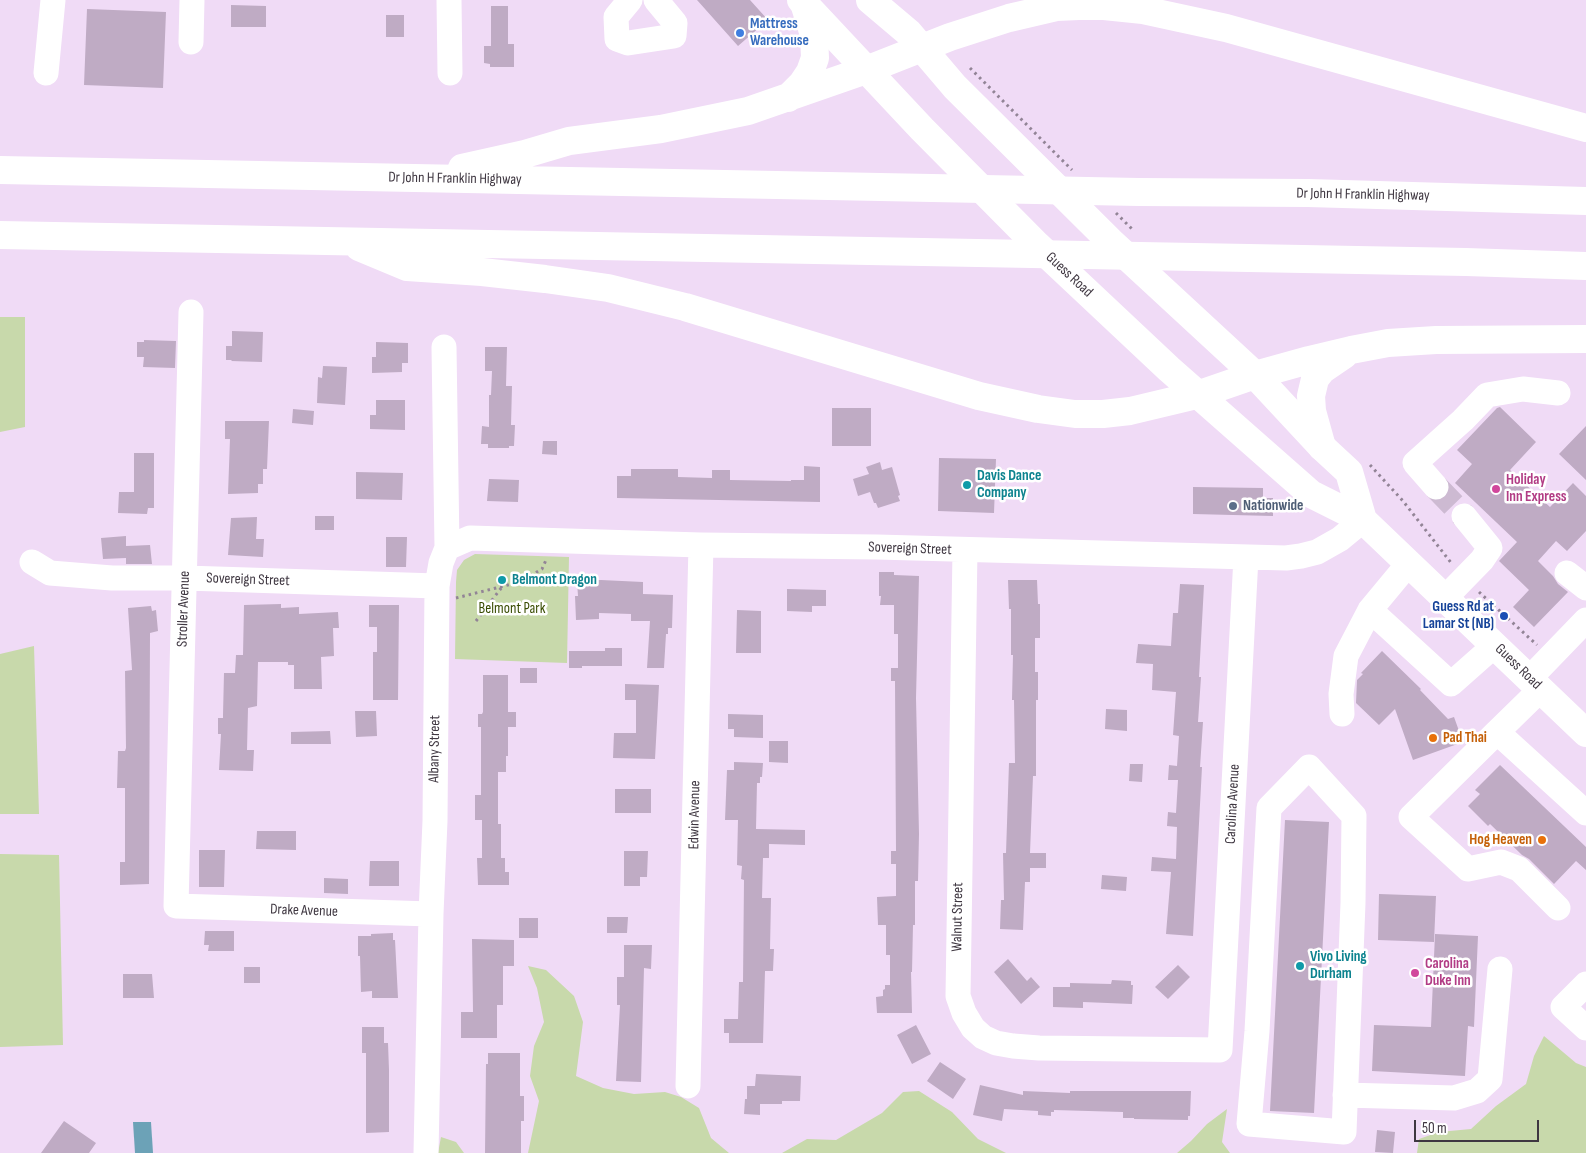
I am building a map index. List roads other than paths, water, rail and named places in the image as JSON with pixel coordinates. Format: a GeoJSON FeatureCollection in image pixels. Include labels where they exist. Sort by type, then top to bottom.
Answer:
{"type":"FeatureCollection","features":[{"type":"Feature","properties":{"kind":"main road","name":"Guess Road"},"geometry":{"type":"LineString","coordinates":[[870,0],[909,33],[955,87],[1110,241],[1254,375],[1348,472],[1363,520]]}},
{"type":"Feature","properties":{"kind":"main road","name":"Guess Road"},"geometry":{"type":"LineString","coordinates":[[802,2],[922,129],[1037,245],[1197,394],[1311,494],[1363,520],[1586,733]]}},
{"type":"Feature","properties":{"kind":"main road"},"geometry":{"type":"LineString","coordinates":[[788,98],[806,78],[815,58],[814,35],[802,2]]}},
{"type":"Feature","properties":{"kind":"main road"},"geometry":{"type":"LineString","coordinates":[[409,178],[516,156],[569,141],[661,129],[748,111],[866,70],[965,32],[1030,12],[1056,7],[1079,6],[1123,8],[1180,17],[1226,28],[1586,128]]}},
{"type":"Feature","properties":{"kind":"main road","name":"Dr John H Franklin Highway"},"geometry":{"type":"LineString","coordinates":[[0,170],[1139,192],[1308,193],[1586,201]]}},
{"type":"Feature","properties":{"kind":"main road"},"geometry":{"type":"LineString","coordinates":[[0,235],[1466,262],[1586,266]]}},
{"type":"Feature","properties":{"kind":"main road"},"geometry":{"type":"LineString","coordinates":[[348,242],[407,268],[545,278],[608,288],[685,307],[979,396],[1038,409],[1075,414],[1103,414],[1130,411],[1197,394],[1254,375],[1352,350],[1388,344],[1436,340],[1586,339]]}},
{"type":"Feature","properties":{"kind":"main road"},"geometry":{"type":"LineString","coordinates":[[1322,447],[1312,411],[1311,396],[1315,379],[1322,370],[1352,350]]}},
{"type":"Feature","properties":{"kind":"street"},"geometry":{"type":"LineString","coordinates":[[46,73],[53,0]]}},
{"type":"Feature","properties":{"kind":"street"},"geometry":{"type":"LineString","coordinates":[[191,42],[192,0]]}},
{"type":"Feature","properties":{"kind":"street"},"geometry":{"type":"LineString","coordinates":[[449,0],[450,73]]}},
{"type":"Feature","properties":{"kind":"street"},"geometry":{"type":"LineString","coordinates":[[630,0],[616,17],[617,39],[628,43],[674,36],[675,23],[656,0]]}},
{"type":"Feature","properties":{"kind":"street","name":"Stroller Avenue"},"geometry":{"type":"LineString","coordinates":[[176,906],[191,312]]}},
{"type":"Feature","properties":{"kind":"street","name":"Albany Street"},"geometry":{"type":"LineString","coordinates":[[426,1153],[435,821],[437,596],[441,563],[447,548],[444,347]]}},
{"type":"Feature","properties":{"kind":"street"},"geometry":{"type":"LineString","coordinates":[[1436,487],[1415,463],[1463,420],[1487,394],[1523,389],[1558,393]]}},
{"type":"Feature","properties":{"kind":"street"},"geometry":{"type":"LineString","coordinates":[[1445,598],[1476,566],[1490,548],[1464,516]]}},
{"type":"Feature","properties":{"kind":"street","name":"Sovereign Street"},"geometry":{"type":"LineString","coordinates":[[447,548],[470,538],[1286,558],[1317,552],[1340,539],[1363,520]]}},
{"type":"Feature","properties":{"kind":"street","name":"Edwin Avenue"},"geometry":{"type":"LineString","coordinates":[[688,1086],[701,545]]}},
{"type":"Feature","properties":{"kind":"street","name":"Walnut Street"},"geometry":{"type":"LineString","coordinates":[[965,550],[957,982],[958,996],[964,1013],[973,1028],[983,1037],[996,1043],[1013,1046],[1220,1050]]}},
{"type":"Feature","properties":{"kind":"street","name":"Carolina Avenue"},"geometry":{"type":"LineString","coordinates":[[1220,1050],[1246,557]]}},
{"type":"Feature","properties":{"kind":"street","name":"Sovereign Street"},"geometry":{"type":"LineString","coordinates":[[32,562],[50,573],[112,578],[185,578],[437,596]]}},
{"type":"Feature","properties":{"kind":"street"},"geometry":{"type":"LineString","coordinates":[[1342,714],[1341,694],[1346,656],[1370,610],[1409,564]]}},
{"type":"Feature","properties":{"kind":"street"},"geometry":{"type":"LineString","coordinates":[[1370,610],[1451,684],[1495,645]]}},
{"type":"Feature","properties":{"kind":"street"},"geometry":{"type":"LineString","coordinates":[[1558,908],[1519,869],[1501,862],[1468,869],[1411,817],[1498,732],[1586,620]]}},
{"type":"Feature","properties":{"kind":"street"},"geometry":{"type":"LineString","coordinates":[[1498,732],[1586,813]]}},
{"type":"Feature","properties":{"kind":"street"},"geometry":{"type":"LineString","coordinates":[[1309,767],[1354,816],[1353,903],[1345,1095],[1344,1132],[1249,1124],[1257,1031],[1269,808],[1309,767]]}},
{"type":"Feature","properties":{"kind":"street","name":"Drake Avenue"},"geometry":{"type":"LineString","coordinates":[[176,906],[431,914]]}},
{"type":"Feature","properties":{"kind":"street"},"geometry":{"type":"LineString","coordinates":[[1345,1095],[1454,1098],[1476,1091],[1490,1079],[1500,969]]}},
{"type":"Feature","properties":{"kind":"street"},"geometry":{"type":"LineString","coordinates":[[1586,984],[1563,1006],[1586,1028]]}},
{"type":"Feature","properties":{"kind":"water"},"geometry":{"type":"Polygon","coordinates":[[[133,1122],[151,1122],[153,1153],[135,1153],[133,1122]]]}},
{"type":"Feature","properties":{"kind":"tunnel"},"geometry":{"type":"LineString","coordinates":[[1436,487],[1464,516]]}},
{"type":"Feature","properties":{"kind":"place","name":"Mattress Warehouse"},"geometry":{"type":"Point","coordinates":[740,33]}},
{"type":"Feature","properties":{"kind":"place","name":"Davis Dance Company"},"geometry":{"type":"Point","coordinates":[967,485]}},
{"type":"Feature","properties":{"kind":"place","name":"Holiday Inn Express"},"geometry":{"type":"Point","coordinates":[1496,489]}},
{"type":"Feature","properties":{"kind":"place","name":"Nationwide"},"geometry":{"type":"Point","coordinates":[1233,506]}},
{"type":"Feature","properties":{"kind":"place","name":"Belmont Dragon"},"geometry":{"type":"Point","coordinates":[502,580]}},
{"type":"Feature","properties":{"kind":"place","name":"Guess Rd at Lamar St (NB)"},"geometry":{"type":"Point","coordinates":[1504,616]}},
{"type":"Feature","properties":{"kind":"place","name":"Pad Thai"},"geometry":{"type":"Point","coordinates":[1433,738]}},
{"type":"Feature","properties":{"kind":"place","name":"Hog Heaven"},"geometry":{"type":"Point","coordinates":[1542,840]}},
{"type":"Feature","properties":{"kind":"place","name":"Vivo Living Durham"},"geometry":{"type":"Point","coordinates":[1300,966]}},
{"type":"Feature","properties":{"kind":"place","name":"Carolina Duke Inn"},"geometry":{"type":"Point","coordinates":[1415,973]}},
{"type":"Feature","properties":{"kind":"park label","name":"Belmont Park"},"geometry":{"type":"Point","coordinates":[512,609]}}]}
